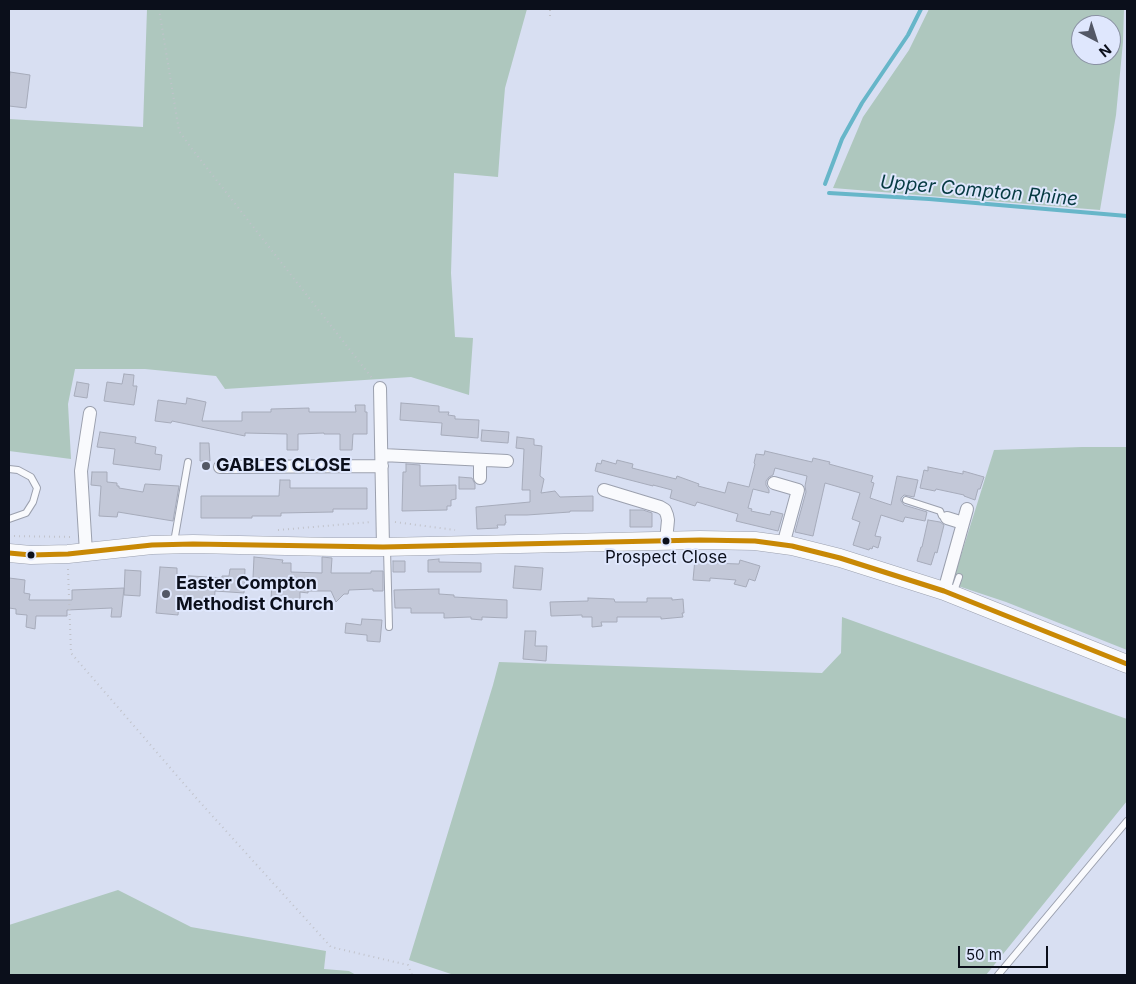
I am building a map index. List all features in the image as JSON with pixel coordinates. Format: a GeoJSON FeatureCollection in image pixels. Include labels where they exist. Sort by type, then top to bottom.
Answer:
{"type":"FeatureCollection","features":[{"type":"Feature","properties":{"kind":"main road"},"geometry":{"type":"LineString","coordinates":[[9,553],[31,555],[68,554],[128,546],[173,544],[385,547],[700,540],[755,541],[783,545],[840,558],[948,593],[1127,664]]}},
{"type":"Feature","properties":{"kind":"street"},"geometry":{"type":"LineString","coordinates":[[380,388],[385,547]]}},
{"type":"Feature","properties":{"kind":"street"},"geometry":{"type":"LineString","coordinates":[[86,552],[81,471],[90,413]]}},
{"type":"Feature","properties":{"kind":"street"},"geometry":{"type":"LineString","coordinates":[[480,460],[480,478]]}},
{"type":"Feature","properties":{"kind":"street"},"geometry":{"type":"LineString","coordinates":[[220,467],[382,461],[507,461]]}},
{"type":"Feature","properties":{"kind":"street"},"geometry":{"type":"LineString","coordinates":[[774,483],[798,490],[783,545]]}},
{"type":"Feature","properties":{"kind":"street"},"geometry":{"type":"LineString","coordinates":[[604,490],[665,510],[668,515],[666,541]]}},
{"type":"Feature","properties":{"kind":"street"},"geometry":{"type":"LineString","coordinates":[[948,593],[966,509]]}},
{"type":"Feature","properties":{"kind":"street"},"geometry":{"type":"LineString","coordinates":[[947,518],[962,523]]}},
{"type":"Feature","properties":{"kind":"lane"},"geometry":{"type":"LineString","coordinates":[[173,544],[188,462]]}},
{"type":"Feature","properties":{"kind":"lane"},"geometry":{"type":"LineString","coordinates":[[9,469],[18,470],[31,477],[37,488],[33,502],[26,513],[9,520]]}},
{"type":"Feature","properties":{"kind":"lane"},"geometry":{"type":"LineString","coordinates":[[906,500],[940,511],[942,516],[947,518]]}},
{"type":"Feature","properties":{"kind":"lane"},"geometry":{"type":"LineString","coordinates":[[385,547],[389,627]]}},
{"type":"Feature","properties":{"kind":"lane"},"geometry":{"type":"LineString","coordinates":[[948,593],[959,577]]}},
{"type":"Feature","properties":{"kind":"lane"},"geometry":{"type":"LineString","coordinates":[[998,975],[1127,821]]}},
{"type":"Feature","properties":{"kind":"path"},"geometry":{"type":"LineString","coordinates":[[159,9],[179,131],[380,388]]}},
{"type":"Feature","properties":{"kind":"path"},"geometry":{"type":"LineString","coordinates":[[550,9],[550,16]]}},
{"type":"Feature","properties":{"kind":"path"},"geometry":{"type":"LineString","coordinates":[[68,554],[71,653],[198,800],[331,947],[408,965],[412,975]]}},
{"type":"Feature","properties":{"kind":"green space"},"geometry":{"type":"Polygon","coordinates":[[[147,9],[527,9],[505,88],[498,177],[454,173],[451,273],[455,337],[473,338],[469,395],[411,377],[225,389],[216,376],[145,369],[75,369],[68,404],[71,459],[9,451],[9,119],[143,127],[147,9]]]}},
{"type":"Feature","properties":{"kind":"green space"},"geometry":{"type":"Polygon","coordinates":[[[929,9],[1124,9],[1121,63],[1121,15],[1071,15],[1071,65],[1121,65],[1116,115],[1100,210],[833,188],[863,117],[909,50],[929,9]]]}},
{"type":"Feature","properties":{"kind":"green space"},"geometry":{"type":"Polygon","coordinates":[[[1127,447],[1127,650],[1006,602],[952,584],[994,450],[1127,447]]]}},
{"type":"Feature","properties":{"kind":"green space"},"geometry":{"type":"Polygon","coordinates":[[[842,617],[1127,719],[1127,801],[986,975],[454,975],[409,960],[499,662],[822,673],[841,653],[842,617]]]}},
{"type":"Feature","properties":{"kind":"green space"},"geometry":{"type":"Polygon","coordinates":[[[118,890],[191,927],[326,951],[324,969],[349,971],[356,975],[9,975],[9,925],[118,890]]]}},
{"type":"Feature","properties":{"kind":"building"},"geometry":{"type":"Polygon","coordinates":[[[10,72],[30,75],[26,108],[9,106],[10,72]]]}},
{"type":"Feature","properties":{"kind":"building"},"geometry":{"type":"Polygon","coordinates":[[[124,374],[134,375],[133,386],[137,386],[134,405],[104,401],[107,382],[122,384],[124,374]]]}},
{"type":"Feature","properties":{"kind":"building"},"geometry":{"type":"Polygon","coordinates":[[[77,382],[89,384],[87,398],[74,396],[77,382]]]}},
{"type":"Feature","properties":{"kind":"building"},"geometry":{"type":"Polygon","coordinates":[[[187,398],[206,402],[202,421],[242,421],[242,412],[271,412],[271,409],[309,408],[309,412],[356,412],[355,405],[365,405],[365,412],[367,412],[367,434],[353,434],[352,450],[340,450],[340,434],[298,434],[298,450],[287,450],[287,434],[245,433],[245,436],[172,421],[171,423],[155,421],[158,400],[186,404],[187,398]]]}},
{"type":"Feature","properties":{"kind":"building"},"geometry":{"type":"Polygon","coordinates":[[[401,403],[439,406],[439,412],[449,412],[448,415],[455,416],[455,419],[479,420],[478,438],[441,435],[442,423],[400,420],[401,403]]]}},
{"type":"Feature","properties":{"kind":"building"},"geometry":{"type":"Polygon","coordinates":[[[482,430],[509,432],[508,443],[481,441],[482,430]]]}},
{"type":"Feature","properties":{"kind":"building"},"geometry":{"type":"Polygon","coordinates":[[[100,432],[136,437],[135,443],[156,447],[155,454],[162,455],[160,470],[113,464],[115,449],[97,447],[100,432]]]}},
{"type":"Feature","properties":{"kind":"building"},"geometry":{"type":"Polygon","coordinates":[[[517,437],[534,439],[534,445],[542,446],[540,476],[544,479],[541,493],[555,491],[560,497],[593,496],[593,511],[505,515],[505,525],[497,525],[498,528],[477,529],[476,507],[530,502],[530,490],[522,490],[524,449],[516,448],[517,437]]]}},
{"type":"Feature","properties":{"kind":"building"},"geometry":{"type":"Polygon","coordinates":[[[200,443],[209,443],[210,461],[200,461],[200,443]]]}},
{"type":"Feature","properties":{"kind":"building"},"geometry":{"type":"Polygon","coordinates":[[[765,451],[812,462],[813,458],[873,476],[871,482],[874,483],[870,498],[891,505],[897,476],[918,480],[914,497],[904,495],[901,501],[904,505],[927,512],[925,521],[905,517],[903,522],[881,515],[875,536],[881,537],[878,548],[873,546],[869,550],[853,545],[860,522],[852,519],[860,493],[825,483],[813,536],[795,532],[806,492],[807,476],[775,468],[773,475],[766,481],[769,493],[753,489],[748,508],[752,509],[751,511],[770,515],[771,511],[783,514],[778,531],[736,521],[738,514],[697,502],[695,506],[670,498],[672,490],[595,471],[597,463],[601,464],[602,460],[616,464],[617,460],[633,464],[632,468],[676,479],[677,476],[699,484],[698,486],[725,493],[728,482],[749,487],[756,454],[764,455],[765,451]]]}},
{"type":"Feature","properties":{"kind":"building"},"geometry":{"type":"Polygon","coordinates":[[[406,464],[420,465],[420,486],[456,485],[456,499],[451,500],[451,506],[447,506],[447,510],[402,511],[403,472],[406,472],[406,464]]]}},
{"type":"Feature","properties":{"kind":"building"},"geometry":{"type":"Polygon","coordinates":[[[928,467],[963,474],[963,471],[984,477],[975,500],[964,495],[936,489],[935,491],[920,488],[924,470],[928,471],[928,467]]]}},
{"type":"Feature","properties":{"kind":"building"},"geometry":{"type":"Polygon","coordinates":[[[92,472],[107,472],[107,482],[117,483],[119,488],[143,492],[145,484],[179,486],[173,521],[118,512],[117,517],[99,516],[101,486],[91,485],[92,472]]]}},
{"type":"Feature","properties":{"kind":"building"},"geometry":{"type":"Polygon","coordinates":[[[459,477],[472,478],[475,489],[459,489],[459,477]]]}},
{"type":"Feature","properties":{"kind":"building"},"geometry":{"type":"Polygon","coordinates":[[[280,480],[290,480],[290,488],[367,488],[367,509],[333,509],[333,512],[281,513],[281,516],[252,516],[252,518],[201,518],[201,496],[279,496],[280,480]]]}},
{"type":"Feature","properties":{"kind":"building"},"geometry":{"type":"Polygon","coordinates":[[[630,510],[643,510],[652,513],[652,527],[630,527],[630,510]]]}},
{"type":"Feature","properties":{"kind":"building"},"geometry":{"type":"Polygon","coordinates":[[[928,520],[940,522],[944,525],[937,553],[935,552],[931,565],[917,561],[928,520]]]}},
{"type":"Feature","properties":{"kind":"building"},"geometry":{"type":"Polygon","coordinates":[[[254,557],[283,560],[282,563],[291,563],[291,572],[322,573],[322,557],[332,558],[331,573],[371,573],[371,571],[383,571],[383,591],[373,591],[373,589],[349,590],[348,594],[344,594],[336,602],[331,591],[300,592],[300,602],[271,601],[272,579],[253,578],[254,557]]]}},
{"type":"Feature","properties":{"kind":"building"},"geometry":{"type":"Polygon","coordinates":[[[439,559],[439,562],[481,563],[481,572],[428,572],[428,560],[439,559]]]}},
{"type":"Feature","properties":{"kind":"building"},"geometry":{"type":"Polygon","coordinates":[[[695,559],[711,559],[711,563],[739,564],[740,560],[760,566],[755,581],[749,579],[746,587],[734,584],[736,580],[710,578],[710,581],[693,580],[695,559]]]}},
{"type":"Feature","properties":{"kind":"building"},"geometry":{"type":"Polygon","coordinates":[[[393,561],[405,561],[405,572],[393,572],[393,561]]]}},
{"type":"Feature","properties":{"kind":"building"},"geometry":{"type":"Polygon","coordinates":[[[515,566],[543,568],[541,590],[513,588],[515,566]]]}},
{"type":"Feature","properties":{"kind":"building"},"geometry":{"type":"Polygon","coordinates":[[[160,567],[177,568],[177,575],[222,578],[222,576],[229,576],[230,569],[245,569],[244,593],[215,591],[214,606],[179,603],[178,615],[156,613],[160,567]]]}},
{"type":"Feature","properties":{"kind":"building"},"geometry":{"type":"Polygon","coordinates":[[[125,570],[141,571],[140,596],[124,595],[125,570]]]}},
{"type":"Feature","properties":{"kind":"building"},"geometry":{"type":"Polygon","coordinates":[[[9,578],[25,580],[24,593],[30,594],[29,600],[72,600],[72,590],[124,588],[121,617],[111,617],[112,608],[67,610],[67,616],[36,616],[35,629],[26,627],[27,615],[16,614],[16,609],[9,608],[9,578]]]}},
{"type":"Feature","properties":{"kind":"building"},"geometry":{"type":"Polygon","coordinates":[[[439,589],[439,594],[454,595],[454,597],[507,600],[507,618],[482,617],[482,620],[471,619],[471,617],[444,618],[444,613],[411,613],[411,608],[395,608],[394,590],[439,589]]]}},
{"type":"Feature","properties":{"kind":"building"},"geometry":{"type":"Polygon","coordinates":[[[588,598],[614,599],[615,602],[647,602],[647,598],[683,599],[684,613],[682,613],[683,617],[661,619],[661,617],[617,617],[617,622],[601,622],[602,626],[592,627],[592,617],[582,617],[582,615],[551,616],[550,602],[588,601],[588,598]]]}},
{"type":"Feature","properties":{"kind":"building"},"geometry":{"type":"Polygon","coordinates":[[[362,619],[382,620],[380,642],[367,641],[367,635],[345,633],[346,623],[361,625],[362,619]]]}},
{"type":"Feature","properties":{"kind":"building"},"geometry":{"type":"Polygon","coordinates":[[[525,631],[536,631],[535,646],[547,646],[546,661],[523,659],[525,631]]]}},
{"type":"Feature","properties":{"kind":"waterway"},"geometry":{"type":"LineString","coordinates":[[825,184],[842,139],[862,103],[908,35],[921,9]]}},
{"type":"Feature","properties":{"kind":"waterway","name":"Upper Compton Rhine"},"geometry":{"type":"LineString","coordinates":[[829,193],[929,199],[1127,216]]}},
{"type":"Feature","properties":{"kind":"transit line"},"geometry":{"type":"LineString","coordinates":[[9,553],[31,555],[68,554],[152,545],[193,544],[383,547],[700,540],[755,541],[792,546],[840,558],[944,591],[1127,664]]}},
{"type":"Feature","properties":{"kind":"place","name":"GABLES CLOSE"},"geometry":{"type":"Point","coordinates":[206,466]}},
{"type":"Feature","properties":{"kind":"place","name":"Prospect Close"},"geometry":{"type":"Point","coordinates":[666,541]}},
{"type":"Feature","properties":{"kind":"place","name":"Easter Compton Methodist Church"},"geometry":{"type":"Point","coordinates":[166,594]}}]}
